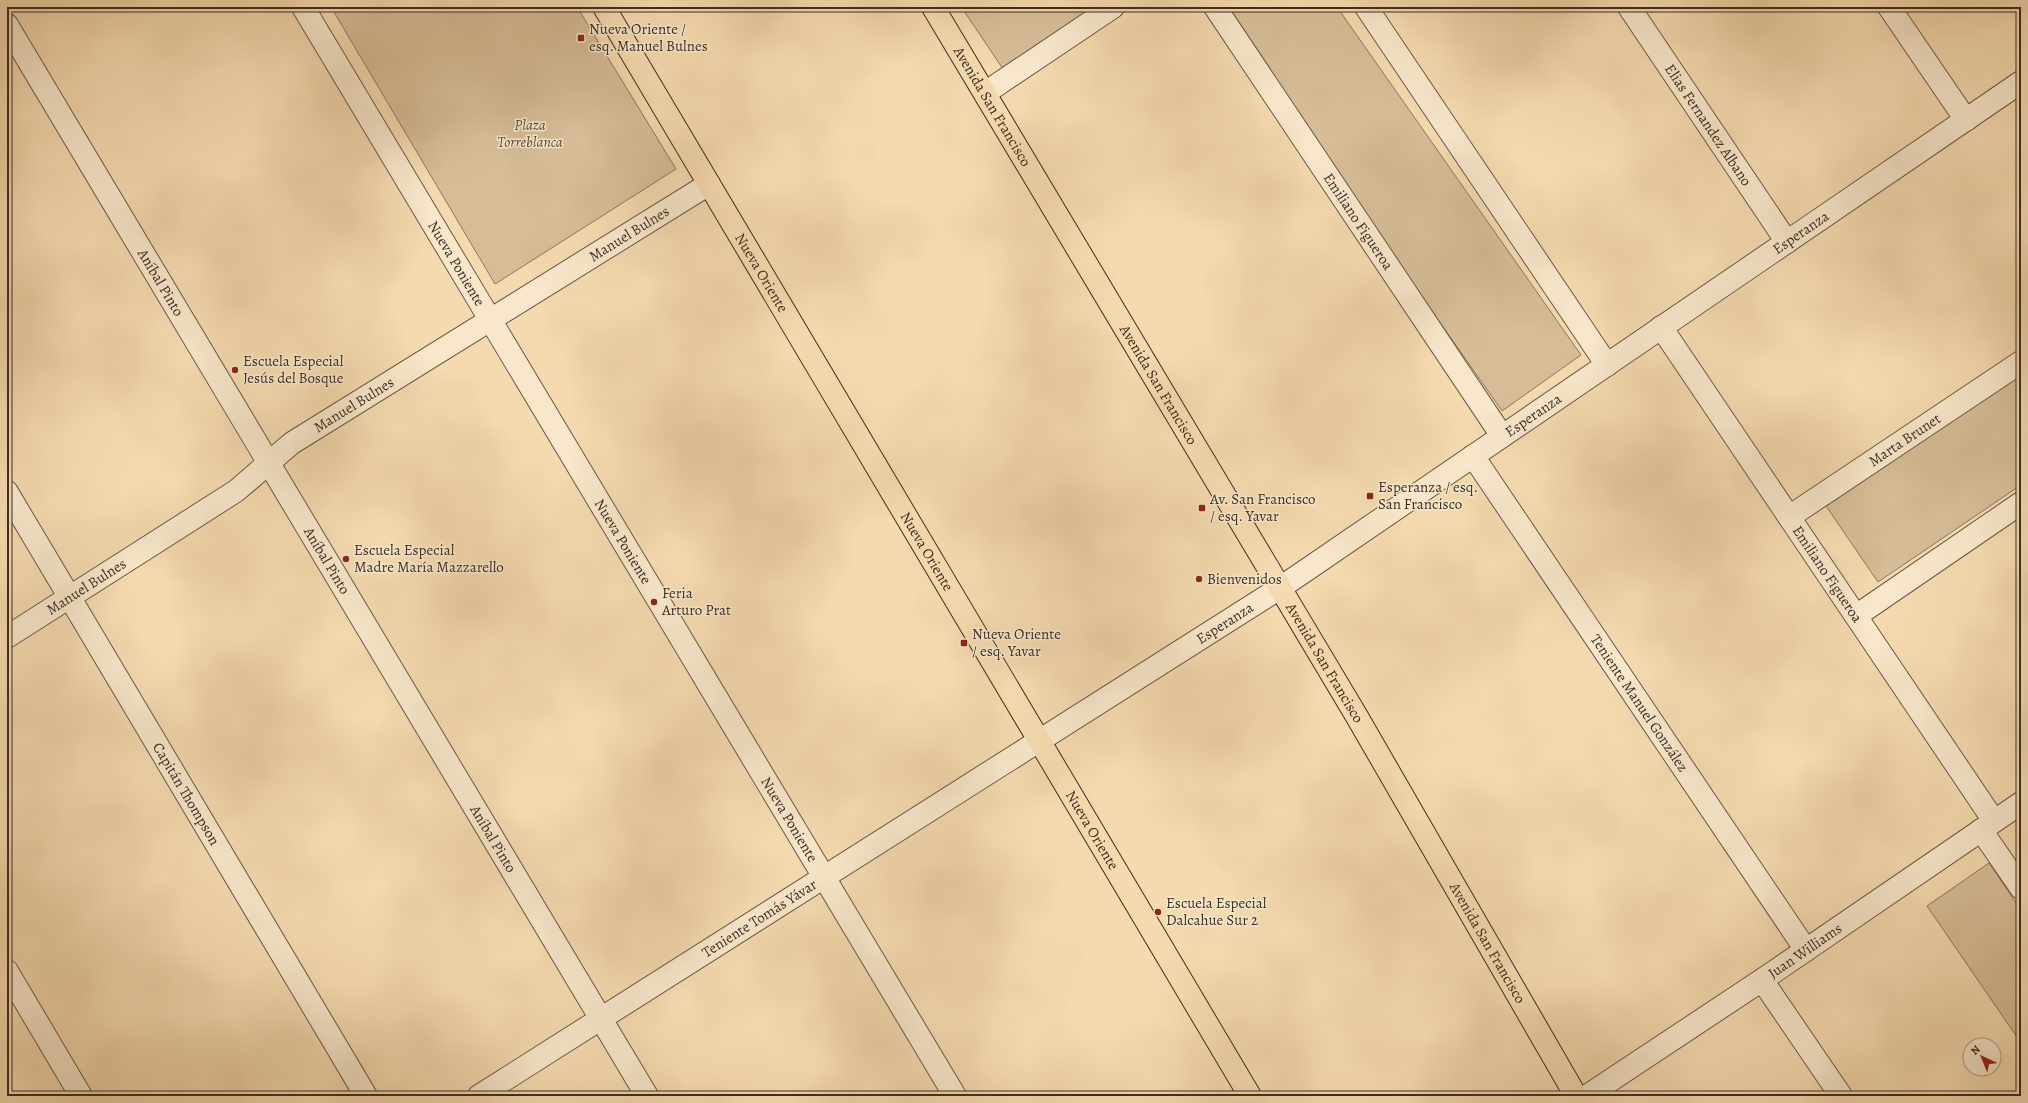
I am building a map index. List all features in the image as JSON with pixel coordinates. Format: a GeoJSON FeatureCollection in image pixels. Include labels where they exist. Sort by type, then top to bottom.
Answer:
{"type":"FeatureCollection","features":[{"type":"Feature","properties":{"kind":"main road","name":"Nueva Oriente"},"geometry":{"type":"LineString","coordinates":[[604,7],[1250,1096]]}},
{"type":"Feature","properties":{"kind":"main road","name":"Avenida San Francisco"},"geometry":{"type":"LineString","coordinates":[[940,10],[985,93],[1356,715],[1576,1096]]}},
{"type":"Feature","properties":{"kind":"street","name":"Nueva Poniente"},"geometry":{"type":"LineString","coordinates":[[303,7],[955,1096]]}},
{"type":"Feature","properties":{"kind":"street"},"geometry":{"type":"LineString","coordinates":[[985,93],[1113,7]]}},
{"type":"Feature","properties":{"kind":"street","name":"Emiliano Figueroa"},"geometry":{"type":"LineString","coordinates":[[1215,7],[1502,436]]}},
{"type":"Feature","properties":{"kind":"street"},"geometry":{"type":"LineString","coordinates":[[1366,7],[1607,365]]}},
{"type":"Feature","properties":{"kind":"street","name":"Elias Fernandez Albano"},"geometry":{"type":"LineString","coordinates":[[1629,7],[1787,242]]}},
{"type":"Feature","properties":{"kind":"street"},"geometry":{"type":"LineString","coordinates":[[1889,7],[1966,120]]}},
{"type":"Feature","properties":{"kind":"street","name":"Aníbal Pinto"},"geometry":{"type":"LineString","coordinates":[[7,25],[647,1096]]}},
{"type":"Feature","properties":{"kind":"street","name":"Esperanza"},"geometry":{"type":"LineString","coordinates":[[1039,740],[1280,588],[2021,82]]}},
{"type":"Feature","properties":{"kind":"street","name":"Manuel Bulnes"},"geometry":{"type":"LineString","coordinates":[[7,637],[236,491],[292,443],[709,184]]}},
{"type":"Feature","properties":{"kind":"street","name":"Emiliano Figueroa"},"geometry":{"type":"LineString","coordinates":[[1661,327],[1856,616],[1988,826],[2021,888]]}},
{"type":"Feature","properties":{"kind":"street","name":"Marta Brunet"},"geometry":{"type":"LineString","coordinates":[[1789,517],[2021,362]]}},
{"type":"Feature","properties":{"kind":"street","name":"Teniente Manuel González"},"geometry":{"type":"LineString","coordinates":[[1473,456],[1806,950]]}},
{"type":"Feature","properties":{"kind":"street","name":"Capitán Thompson"},"geometry":{"type":"LineString","coordinates":[[7,492],[366,1096]]}},
{"type":"Feature","properties":{"kind":"street"},"geometry":{"type":"LineString","coordinates":[[1856,616],[2021,503]]}},
{"type":"Feature","properties":{"kind":"street","name":"Teniente Tomás Yávar"},"geometry":{"type":"LineString","coordinates":[[478,1096],[1039,740]]}},
{"type":"Feature","properties":{"kind":"street","name":"Juan Williams"},"geometry":{"type":"LineString","coordinates":[[1587,1096],[1762,980],[2021,803]]}},
{"type":"Feature","properties":{"kind":"street"},"geometry":{"type":"LineString","coordinates":[[7,972],[81,1096]]}},
{"type":"Feature","properties":{"kind":"street"},"geometry":{"type":"LineString","coordinates":[[1762,980],[1842,1096]]}},
{"type":"Feature","properties":{"kind":"green space","name":"Plaza Torreblanca"},"geometry":{"type":"Polygon","coordinates":[[[331,7],[577,7],[676,169],[495,284],[331,7]]]}},
{"type":"Feature","properties":{"kind":"green space"},"geometry":{"type":"Polygon","coordinates":[[[971,7],[1103,7],[1005,72],[964,11],[971,7]]]}},
{"type":"Feature","properties":{"kind":"green space"},"geometry":{"type":"Polygon","coordinates":[[[1219,7],[1337,7],[1581,355],[1502,411],[1219,7]]]}},
{"type":"Feature","properties":{"kind":"green space"},"geometry":{"type":"Polygon","coordinates":[[[2021,374],[2021,485],[1878,582],[1826,506],[2021,374]]]}},
{"type":"Feature","properties":{"kind":"green space"},"geometry":{"type":"Polygon","coordinates":[[[1989,863],[2021,910],[2021,1043],[1927,906],[1989,863]]]}},
{"type":"Feature","properties":{"kind":"place","name":"Nueva Oriente / esq. Manuel Bulnes"},"geometry":{"type":"Point","coordinates":[581,38]}},
{"type":"Feature","properties":{"kind":"place","name":"Escuela Especial Jesús del Bosque"},"geometry":{"type":"Point","coordinates":[235,370]}},
{"type":"Feature","properties":{"kind":"place","name":"Esperanza / esq. San Francisco"},"geometry":{"type":"Point","coordinates":[1370,496]}},
{"type":"Feature","properties":{"kind":"place","name":"Av. San Francisco / esq. Yavar"},"geometry":{"type":"Point","coordinates":[1202,508]}},
{"type":"Feature","properties":{"kind":"place","name":"Escuela Especial Madre María Mazzarello"},"geometry":{"type":"Point","coordinates":[346,559]}},
{"type":"Feature","properties":{"kind":"place","name":"Bienvenidos"},"geometry":{"type":"Point","coordinates":[1199,579]}},
{"type":"Feature","properties":{"kind":"place","name":"Feria Arturo Prat"},"geometry":{"type":"Point","coordinates":[654,602]}},
{"type":"Feature","properties":{"kind":"place","name":"Nueva Oriente / esq. Yavar"},"geometry":{"type":"Point","coordinates":[964,643]}},
{"type":"Feature","properties":{"kind":"place","name":"Escuela Especial Dalcahue Sur 2"},"geometry":{"type":"Point","coordinates":[1158,912]}}]}
